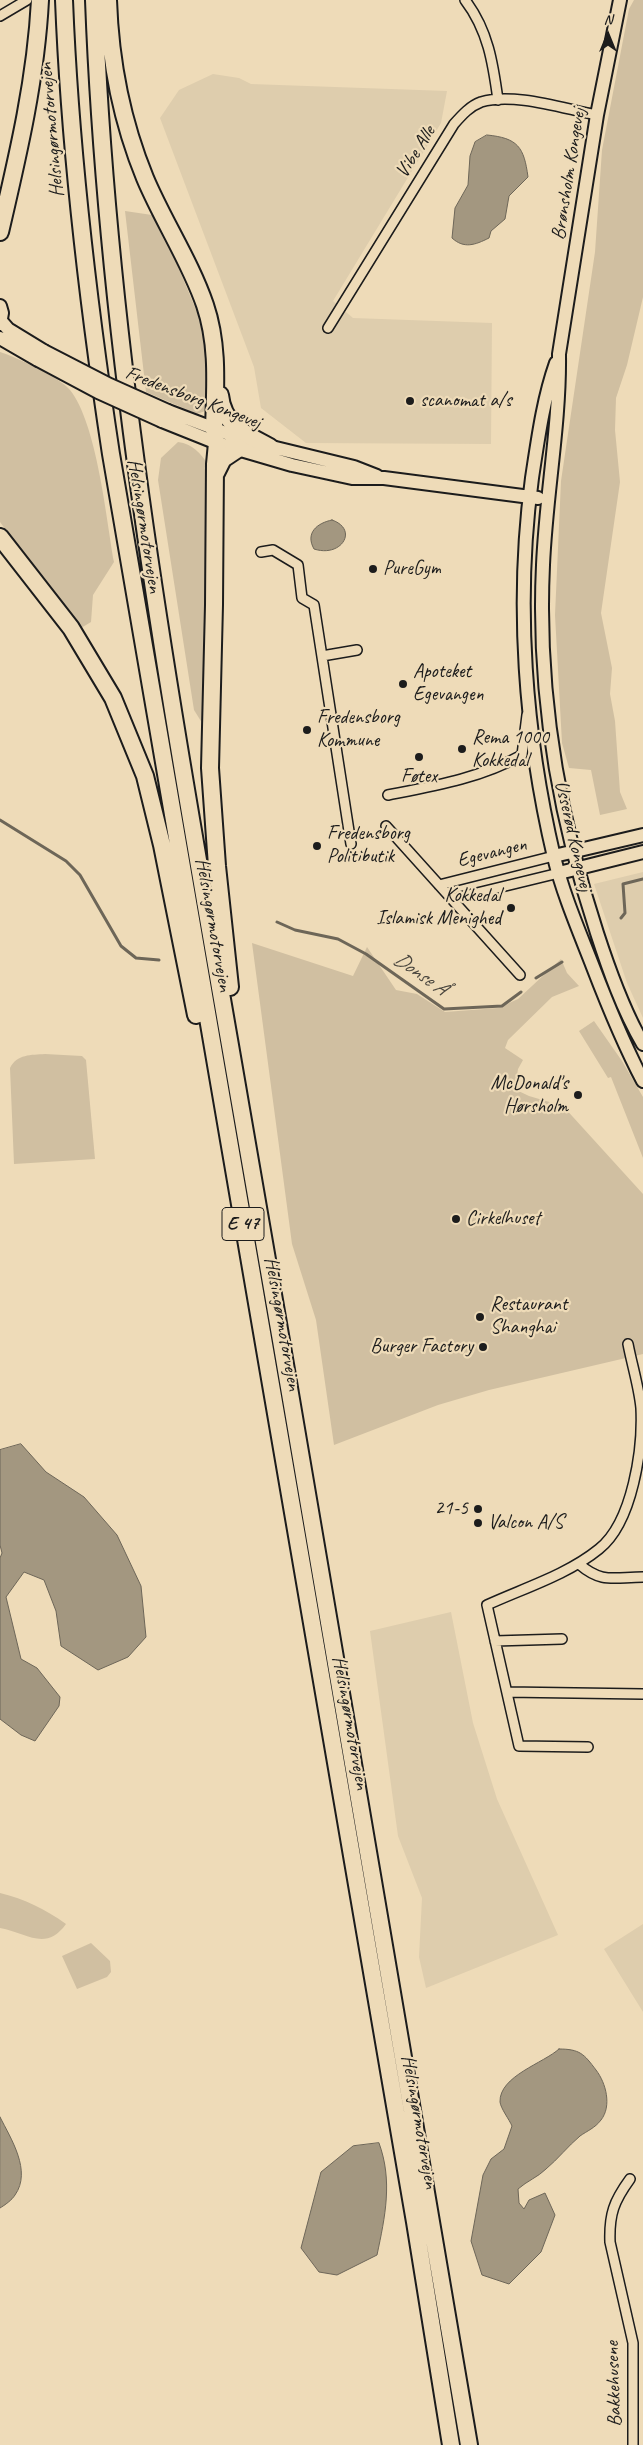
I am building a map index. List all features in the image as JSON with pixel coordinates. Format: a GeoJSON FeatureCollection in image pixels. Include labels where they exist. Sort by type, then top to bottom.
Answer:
{"type":"FeatureCollection","features":[{"type":"Feature","properties":{"kind":"highway"},"geometry":{"type":"LineString","coordinates":[[0,232],[21,144],[33,75],[40,0]]}},
{"type":"Feature","properties":{"kind":"highway","name":"Helsingørmotorvejen"},"geometry":{"type":"LineString","coordinates":[[64,0],[75,166],[100,381],[131,579],[415,2222],[451,2445]]}},
{"type":"Feature","properties":{"kind":"highway","name":"Helsingørmotorvejen"},"geometry":{"type":"LineString","coordinates":[[94,0],[110,231],[135,450],[177,730],[469,2445]]}},
{"type":"Feature","properties":{"kind":"highway"},"geometry":{"type":"LineString","coordinates":[[108,0],[109,38],[124,112],[145,177],[205,306],[214,350],[221,406],[230,423],[242,433],[270,447]]}},
{"type":"Feature","properties":{"kind":"highway"},"geometry":{"type":"LineString","coordinates":[[216,370],[210,768],[216,866],[232,1002],[236,1079]]}},
{"type":"Feature","properties":{"kind":"highway"},"geometry":{"type":"LineString","coordinates":[[215,475],[223,459],[238,449]]}},
{"type":"Feature","properties":{"kind":"highway"},"geometry":{"type":"LineString","coordinates":[[0,538],[75,636],[113,698],[145,776],[162,845],[208,1078],[229,1143]]}},
{"type":"Feature","properties":{"kind":"main road","name":"Brønsholm Kongevej"},"geometry":{"type":"LineString","coordinates":[[530,497],[549,383],[559,354],[597,115],[620,0]]}},
{"type":"Feature","properties":{"kind":"main road"},"geometry":{"type":"LineString","coordinates":[[0,306],[1,322]]}},
{"type":"Feature","properties":{"kind":"main road","name":"Fredensborg Kongevej"},"geometry":{"type":"LineString","coordinates":[[1,322],[41,355]]}},
{"type":"Feature","properties":{"kind":"main road","name":"Fredensborg Kongevej"},"geometry":{"type":"LineString","coordinates":[[0,338],[110,386],[165,416],[215,436],[238,449],[352,478],[384,478],[548,499]]}},
{"type":"Feature","properties":{"kind":"main road","name":"Brønsholm Kongevej"},"geometry":{"type":"LineString","coordinates":[[548,499],[560,385],[559,354]]}},
{"type":"Feature","properties":{"kind":"main road","name":"Fredensborg Kongevej"},"geometry":{"type":"LineString","coordinates":[[215,436],[354,467],[384,478]]}},
{"type":"Feature","properties":{"kind":"main road","name":"Usserød Kongevej"},"geometry":{"type":"LineString","coordinates":[[530,497],[524,596],[528,706],[554,856],[580,935],[615,1023],[643,1082]]}},
{"type":"Feature","properties":{"kind":"main road","name":"Usserød Kongevej"},"geometry":{"type":"LineString","coordinates":[[548,499],[543,564],[543,674],[553,754],[577,868],[607,962],[643,1044]]}},
{"type":"Feature","properties":{"kind":"main road"},"geometry":{"type":"LineString","coordinates":[[554,856],[643,835]]}},
{"type":"Feature","properties":{"kind":"main road"},"geometry":{"type":"LineString","coordinates":[[559,873],[643,852]]}},
{"type":"Feature","properties":{"kind":"street"},"geometry":{"type":"LineString","coordinates":[[0,16],[27,0]]}},
{"type":"Feature","properties":{"kind":"street"},"geometry":{"type":"LineString","coordinates":[[465,0],[474,12],[486,35],[492,58],[498,100]]}},
{"type":"Feature","properties":{"kind":"street","name":"Vibe Alle"},"geometry":{"type":"LineString","coordinates":[[328,328],[454,124],[467,110],[481,102],[519,100],[597,115]]}},
{"type":"Feature","properties":{"kind":"street"},"geometry":{"type":"LineString","coordinates":[[260,552],[273,550],[298,565],[302,598],[314,605],[351,844]]}},
{"type":"Feature","properties":{"kind":"street"},"geometry":{"type":"LineString","coordinates":[[322,656],[357,650]]}},
{"type":"Feature","properties":{"kind":"street"},"geometry":{"type":"LineString","coordinates":[[388,795],[472,776],[506,764],[522,755],[528,706]]}},
{"type":"Feature","properties":{"kind":"street","name":"Egevangen"},"geometry":{"type":"LineString","coordinates":[[386,826],[520,975]]}},
{"type":"Feature","properties":{"kind":"street","name":"Egevangen"},"geometry":{"type":"LineString","coordinates":[[439,884],[554,856]]}},
{"type":"Feature","properties":{"kind":"street","name":"Egevangen"},"geometry":{"type":"LineString","coordinates":[[452,899],[559,873]]}},
{"type":"Feature","properties":{"kind":"street"},"geometry":{"type":"LineString","coordinates":[[588,1747],[519,1746],[487,1605],[579,1564],[601,1548],[617,1527],[630,1499],[640,1469],[640,1406],[628,1344]]}},
{"type":"Feature","properties":{"kind":"street"},"geometry":{"type":"LineString","coordinates":[[579,1564],[591,1574],[601,1578],[643,1577]]}},
{"type":"Feature","properties":{"kind":"street"},"geometry":{"type":"LineString","coordinates":[[495,1641],[562,1639]]}},
{"type":"Feature","properties":{"kind":"street"},"geometry":{"type":"LineString","coordinates":[[507,1692],[643,1694]]}},
{"type":"Feature","properties":{"kind":"street","name":"Bakkehusene"},"geometry":{"type":"LineString","coordinates":[[630,2179],[612,2209],[610,2242],[633,2343],[633,2445]]}},
{"type":"Feature","properties":{"kind":"shaded area"},"geometry":{"type":"Polygon","coordinates":[[[634,0],[643,0],[643,297],[627,365],[616,398],[615,430],[620,482],[601,613],[612,668],[610,694],[615,721],[620,792],[627,809],[600,815],[591,770],[569,768],[562,743],[555,615],[561,481],[595,252],[602,150],[629,9],[634,0]]]}},
{"type":"Feature","properties":{"kind":"shaded area"},"geometry":{"type":"Polygon","coordinates":[[[213,74],[239,78],[251,84],[447,91],[441,123],[333,301],[353,318],[492,323],[491,444],[306,443],[261,408],[254,367],[160,118],[179,90],[213,74]]]}},
{"type":"Feature","properties":{"kind":"shaded area"},"geometry":{"type":"Polygon","coordinates":[[[487,135],[506,139],[518,146],[524,158],[528,177],[509,196],[505,219],[491,231],[489,238],[474,244],[465,245],[452,238],[455,208],[468,185],[470,156],[475,142],[487,135]]]}},
{"type":"Feature","properties":{"kind":"shaded area"},"geometry":{"type":"Polygon","coordinates":[[[125,211],[152,215],[161,226],[207,336],[209,403],[205,411],[197,414],[146,392],[125,211]]]}},
{"type":"Feature","properties":{"kind":"shaded area"},"geometry":{"type":"Polygon","coordinates":[[[0,352],[37,368],[70,390],[79,405],[94,447],[114,562],[93,595],[91,622],[81,628],[75,624],[0,522],[0,352]]]}},
{"type":"Feature","properties":{"kind":"shaded area"},"geometry":{"type":"Polygon","coordinates":[[[178,442],[192,447],[208,464],[204,726],[194,710],[158,480],[161,458],[178,442]]]}},
{"type":"Feature","properties":{"kind":"shaded area"},"geometry":{"type":"Polygon","coordinates":[[[332,520],[340,524],[345,530],[346,536],[344,541],[332,550],[314,549],[311,538],[314,530],[317,526],[332,520]]]}},
{"type":"Feature","properties":{"kind":"shaded area"},"geometry":{"type":"Polygon","coordinates":[[[643,872],[643,1018],[627,983],[594,884],[643,872]]]}},
{"type":"Feature","properties":{"kind":"shaded area"},"geometry":{"type":"Polygon","coordinates":[[[252,943],[353,976],[367,947],[396,990],[417,994],[445,1012],[498,1008],[518,999],[561,959],[567,973],[579,986],[552,997],[508,1040],[505,1048],[523,1060],[518,1069],[516,1081],[508,1086],[529,1096],[563,1106],[643,1194],[643,1354],[489,1390],[438,1405],[334,1445],[316,1320],[292,1244],[252,943]]]}},
{"type":"Feature","properties":{"kind":"shaded area"},"geometry":{"type":"Polygon","coordinates":[[[594,1021],[622,1061],[643,1097],[643,1158],[611,1077],[608,1078],[579,1031],[594,1021]]]}},
{"type":"Feature","properties":{"kind":"shaded area"},"geometry":{"type":"Polygon","coordinates":[[[45,1054],[82,1056],[86,1060],[95,1159],[14,1164],[10,1068],[20,1058],[45,1054]]]}},
{"type":"Feature","properties":{"kind":"shaded area"},"geometry":{"type":"Polygon","coordinates":[[[21,1444],[46,1472],[84,1497],[117,1535],[141,1586],[146,1637],[128,1657],[98,1670],[61,1646],[56,1611],[44,1580],[24,1572],[6,1597],[21,1659],[37,1668],[60,1697],[59,1706],[35,1741],[21,1735],[0,1719],[0,1558],[2,1553],[0,1545],[0,1450],[21,1444]]]}},
{"type":"Feature","properties":{"kind":"shaded area"},"geometry":{"type":"Polygon","coordinates":[[[451,1612],[473,1723],[497,1799],[558,1935],[426,1988],[419,1957],[422,1898],[398,1836],[370,1631],[451,1612]]]}},
{"type":"Feature","properties":{"kind":"shaded area"},"geometry":{"type":"Polygon","coordinates":[[[0,1893],[34,1905],[66,1924],[59,1932],[43,1939],[0,1928],[0,1893]]]}},
{"type":"Feature","properties":{"kind":"shaded area"},"geometry":{"type":"Polygon","coordinates":[[[643,1924],[643,2012],[604,1949],[643,1924]]]}},
{"type":"Feature","properties":{"kind":"shaded area"},"geometry":{"type":"Polygon","coordinates":[[[91,1943],[110,1961],[111,1972],[107,1977],[77,1989],[62,1956],[91,1943]]]}},
{"type":"Feature","properties":{"kind":"shaded area"},"geometry":{"type":"Polygon","coordinates":[[[559,2049],[577,2051],[585,2056],[603,2081],[607,2101],[606,2108],[601,2120],[596,2125],[580,2136],[543,2172],[518,2189],[519,2203],[524,2209],[529,2200],[545,2193],[555,2215],[541,2252],[509,2284],[482,2275],[471,2241],[483,2175],[491,2159],[504,2149],[512,2126],[500,2102],[502,2093],[514,2077],[559,2049]]]}},
{"type":"Feature","properties":{"kind":"shaded area"},"geometry":{"type":"Polygon","coordinates":[[[0,2117],[18,2155],[21,2176],[20,2186],[15,2195],[0,2208],[0,2117]]]}},
{"type":"Feature","properties":{"kind":"shaded area"},"geometry":{"type":"Polygon","coordinates":[[[379,2143],[386,2171],[387,2185],[383,2227],[377,2255],[337,2275],[319,2272],[301,2248],[321,2172],[353,2146],[379,2143]]]}},
{"type":"Feature","properties":{"kind":"waterway","name":"Donse Å"},"geometry":{"type":"LineString","coordinates":[[0,820],[66,861],[80,875],[121,946],[136,958],[159,960]]}},
{"type":"Feature","properties":{"kind":"waterway","name":"Donse Å"},"geometry":{"type":"LineString","coordinates":[[621,918],[625,913],[623,884],[643,879]]}},
{"type":"Feature","properties":{"kind":"waterway","name":"Donse Å"},"geometry":{"type":"LineString","coordinates":[[277,922],[295,930],[338,939],[366,954],[444,1009],[502,1006],[521,992]]}},
{"type":"Feature","properties":{"kind":"waterway","name":"Donse Å"},"geometry":{"type":"LineString","coordinates":[[536,978],[562,962]]}},
{"type":"Feature","properties":{"kind":"place","name":"scanomat a/s"},"geometry":{"type":"Point","coordinates":[410,401]}},
{"type":"Feature","properties":{"kind":"place","name":"PureGym"},"geometry":{"type":"Point","coordinates":[373,569]}},
{"type":"Feature","properties":{"kind":"place","name":"Apoteket Egevangen"},"geometry":{"type":"Point","coordinates":[403,684]}},
{"type":"Feature","properties":{"kind":"place","name":"Fredensborg Kommune"},"geometry":{"type":"Point","coordinates":[307,730]}},
{"type":"Feature","properties":{"kind":"place","name":"Rema 1000 Kokkedal"},"geometry":{"type":"Point","coordinates":[462,749]}},
{"type":"Feature","properties":{"kind":"place","name":"Føtex"},"geometry":{"type":"Point","coordinates":[419,757]}},
{"type":"Feature","properties":{"kind":"place","name":"Fredensborg Politibutik"},"geometry":{"type":"Point","coordinates":[317,846]}},
{"type":"Feature","properties":{"kind":"place","name":"Kokkedal Islamisk Menighed"},"geometry":{"type":"Point","coordinates":[511,908]}},
{"type":"Feature","properties":{"kind":"place","name":"McDonald's Hørsholm"},"geometry":{"type":"Point","coordinates":[578,1095]}},
{"type":"Feature","properties":{"kind":"place","name":"Cirkelhuset"},"geometry":{"type":"Point","coordinates":[456,1219]}},
{"type":"Feature","properties":{"kind":"place","name":"Restaurant Shanghai"},"geometry":{"type":"Point","coordinates":[480,1317]}},
{"type":"Feature","properties":{"kind":"place","name":"Burger Factory"},"geometry":{"type":"Point","coordinates":[483,1347]}},
{"type":"Feature","properties":{"kind":"place","name":"21-5"},"geometry":{"type":"Point","coordinates":[478,1509]}},
{"type":"Feature","properties":{"kind":"place","name":"Valcon A/S"},"geometry":{"type":"Point","coordinates":[478,1523]}}]}
